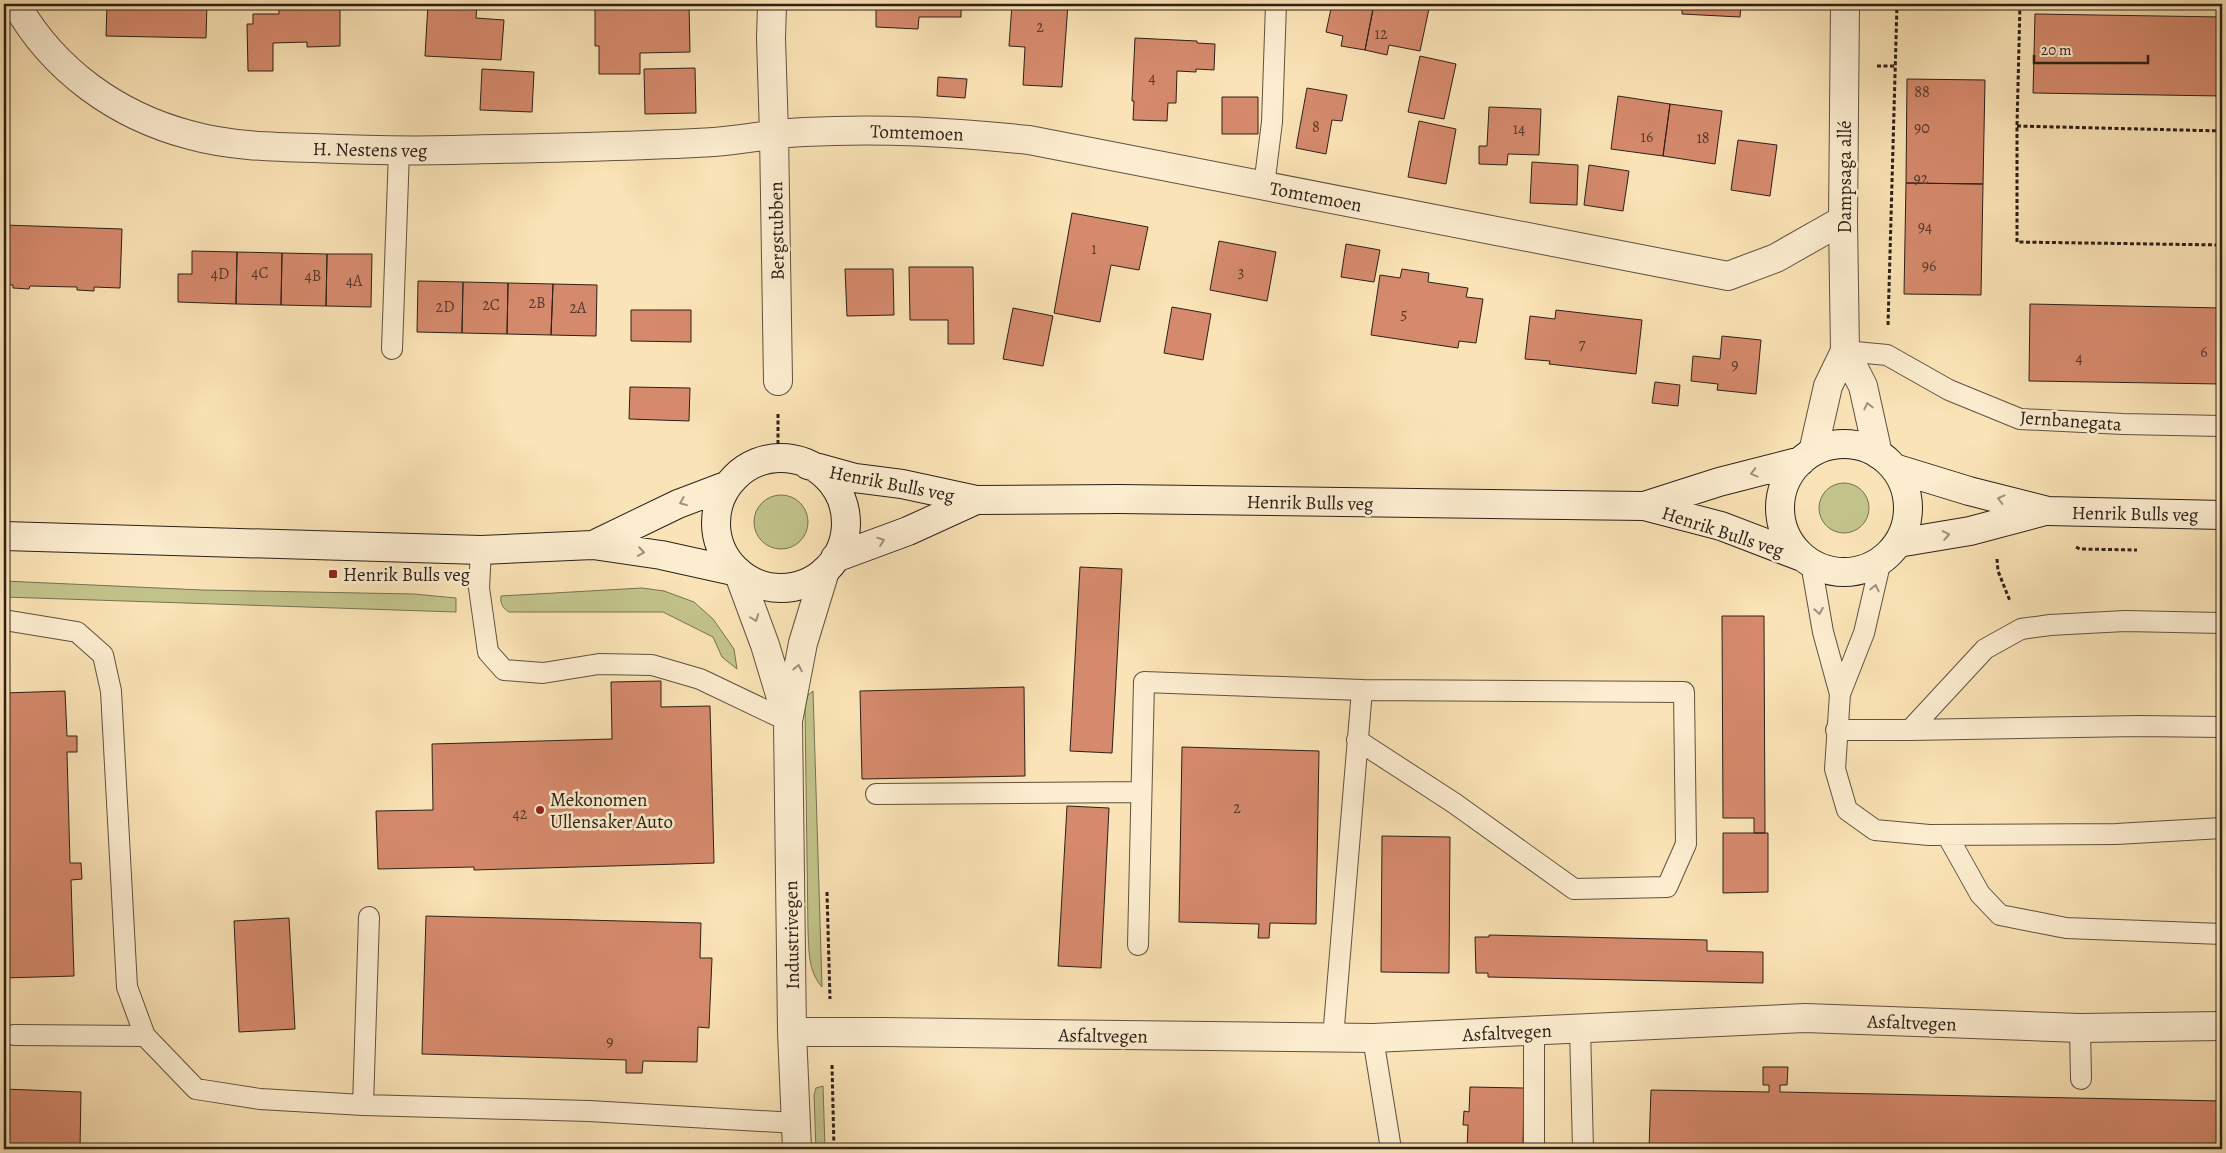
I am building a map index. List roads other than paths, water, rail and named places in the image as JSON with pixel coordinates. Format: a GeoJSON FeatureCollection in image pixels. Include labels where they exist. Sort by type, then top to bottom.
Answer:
{"type":"FeatureCollection","features":[{"type":"Feature","properties":{"kind":"street","name":"H. Nestens veg"},"geometry":{"type":"LineString","coordinates":[[16,4],[47,49],[75,77],[105,99],[144,119],[192,136],[261,146],[399,151],[587,148],[718,142],[774,134]]}},
{"type":"Feature","properties":{"kind":"street","name":"Bergstubben"},"geometry":{"type":"LineString","coordinates":[[772,4],[771,40],[778,381]]}},
{"type":"Feature","properties":{"kind":"street","name":"Dampsaga allé"},"geometry":{"type":"LineString","coordinates":[[1807,457],[1828,386],[1845,351],[1845,4]]}},
{"type":"Feature","properties":{"kind":"street","name":"Tomtemoen"},"geometry":{"type":"LineString","coordinates":[[774,134],[893,129],[953,132],[1029,140],[1728,276],[1776,258],[1844,220]]}},
{"type":"Feature","properties":{"kind":"street","name":"Dampsaga allé"},"geometry":{"type":"LineString","coordinates":[[1845,351],[1863,386],[1886,461]]}},
{"type":"Feature","properties":{"kind":"street","name":"Henrik Bulls veg"},"geometry":{"type":"LineString","coordinates":[[1644,506],[1807,457],[1824,447],[1854,444],[1886,461],[1969,491],[2048,511],[2222,515]]}},
{"type":"Feature","properties":{"kind":"street","name":"Henrik Bulls veg"},"geometry":{"type":"LineString","coordinates":[[1807,457],[1786,480],[1780,504],[1782,523],[1786,535],[1807,560]]}},
{"type":"Feature","properties":{"kind":"street","name":"Henrik Bulls veg"},"geometry":{"type":"LineString","coordinates":[[976,500],[830,565],[802,585],[786,588],[758,584],[738,572],[727,561],[716,536],[717,510],[728,485],[737,475],[755,464],[778,458],[796,460],[855,478],[902,484],[976,500],[1120,499],[1644,506],[1722,526],[1807,560],[1825,570],[1846,572],[1868,568],[1890,551],[2048,511]]}},
{"type":"Feature","properties":{"kind":"street"},"geometry":{"type":"LineString","coordinates":[[1886,461],[1905,489],[1908,505],[1904,531],[1890,551]]}},
{"type":"Feature","properties":{"kind":"street","name":"Henrik Bulls veg"},"geometry":{"type":"LineString","coordinates":[[808,465],[824,475],[832,483],[838,492],[844,508],[845,533],[841,548],[830,565]]}},
{"type":"Feature","properties":{"kind":"street","name":"Henrik Bulls veg"},"geometry":{"type":"LineString","coordinates":[[593,545],[678,504],[728,485]]}},
{"type":"Feature","properties":{"kind":"street","name":"Henrik Bulls veg"},"geometry":{"type":"LineString","coordinates":[[4,536],[481,550],[593,545],[661,556],[738,572]]}},
{"type":"Feature","properties":{"kind":"street","name":"Industrivegen"},"geometry":{"type":"LineString","coordinates":[[797,1149],[792,1032],[788,721],[803,643],[830,565]]}},
{"type":"Feature","properties":{"kind":"street","name":"Industrivegen"},"geometry":{"type":"LineString","coordinates":[[738,572],[765,645],[788,721]]}},
{"type":"Feature","properties":{"kind":"street","name":"Asfaltvegen"},"geometry":{"type":"LineString","coordinates":[[792,1032],[1373,1038],[1805,1018],[2080,1028],[2222,1026]]}},
{"type":"Feature","properties":{"kind":"lane"},"geometry":{"type":"LineString","coordinates":[[1264,186],[1272,122],[1276,4]]}},
{"type":"Feature","properties":{"kind":"lane"},"geometry":{"type":"LineString","coordinates":[[392,349],[399,151]]}},
{"type":"Feature","properties":{"kind":"lane","name":"Jernbanegata"},"geometry":{"type":"LineString","coordinates":[[1845,351],[1887,355],[1949,390],[2020,419],[2222,426]]}},
{"type":"Feature","properties":{"kind":"lane"},"geometry":{"type":"LineString","coordinates":[[481,550],[479,588],[488,652],[504,670],[543,673],[599,664],[652,664],[700,679],[788,721]]}},
{"type":"Feature","properties":{"kind":"lane"},"geometry":{"type":"LineString","coordinates":[[1890,551],[1864,632],[1840,694],[1836,730],[1835,769],[1847,810],[1875,830],[1929,835],[2116,834],[2222,828]]}},
{"type":"Feature","properties":{"kind":"lane"},"geometry":{"type":"LineString","coordinates":[[1807,560],[1823,632],[1840,694]]}},
{"type":"Feature","properties":{"kind":"lane"},"geometry":{"type":"LineString","coordinates":[[4,620],[77,632],[103,655],[111,692],[127,987],[145,1036],[196,1089],[260,1099],[363,1105],[589,1110],[796,1123]]}},
{"type":"Feature","properties":{"kind":"lane"},"geometry":{"type":"LineString","coordinates":[[1910,730],[1985,649],[2021,629],[2050,625],[2124,621],[2222,623]]}},
{"type":"Feature","properties":{"kind":"lane"},"geometry":{"type":"LineString","coordinates":[[1138,945],[1144,682],[1362,690],[1684,692],[1686,844],[1667,887],[1574,889],[1454,803],[1358,740]]}},
{"type":"Feature","properties":{"kind":"lane"},"geometry":{"type":"LineString","coordinates":[[1332,1038],[1362,690]]}},
{"type":"Feature","properties":{"kind":"lane"},"geometry":{"type":"LineString","coordinates":[[1836,730],[2082,726],[2222,727]]}},
{"type":"Feature","properties":{"kind":"lane"},"geometry":{"type":"LineString","coordinates":[[876,794],[1141,792]]}},
{"type":"Feature","properties":{"kind":"lane"},"geometry":{"type":"LineString","coordinates":[[1947,835],[1980,894],[2000,915],[2066,928],[2222,934]]}},
{"type":"Feature","properties":{"kind":"lane"},"geometry":{"type":"LineString","coordinates":[[363,1105],[369,917]]}},
{"type":"Feature","properties":{"kind":"lane"},"geometry":{"type":"LineString","coordinates":[[1580,1028],[1583,1149]]}},
{"type":"Feature","properties":{"kind":"lane"},"geometry":{"type":"LineString","coordinates":[[2080,1028],[2081,1079]]}},
{"type":"Feature","properties":{"kind":"lane"},"geometry":{"type":"LineString","coordinates":[[1534,1030],[1534,1149]]}},
{"type":"Feature","properties":{"kind":"lane"},"geometry":{"type":"LineString","coordinates":[[14,1035],[145,1036]]}},
{"type":"Feature","properties":{"kind":"lane"},"geometry":{"type":"LineString","coordinates":[[1373,1038],[1390,1149]]}},
{"type":"Feature","properties":{"kind":"place","name":"Henrik Bulls veg"},"geometry":{"type":"Point","coordinates":[333,574]}},
{"type":"Feature","properties":{"kind":"place","name":"Mekonomen Ullensaker Auto"},"geometry":{"type":"Point","coordinates":[540,810]}}]}
